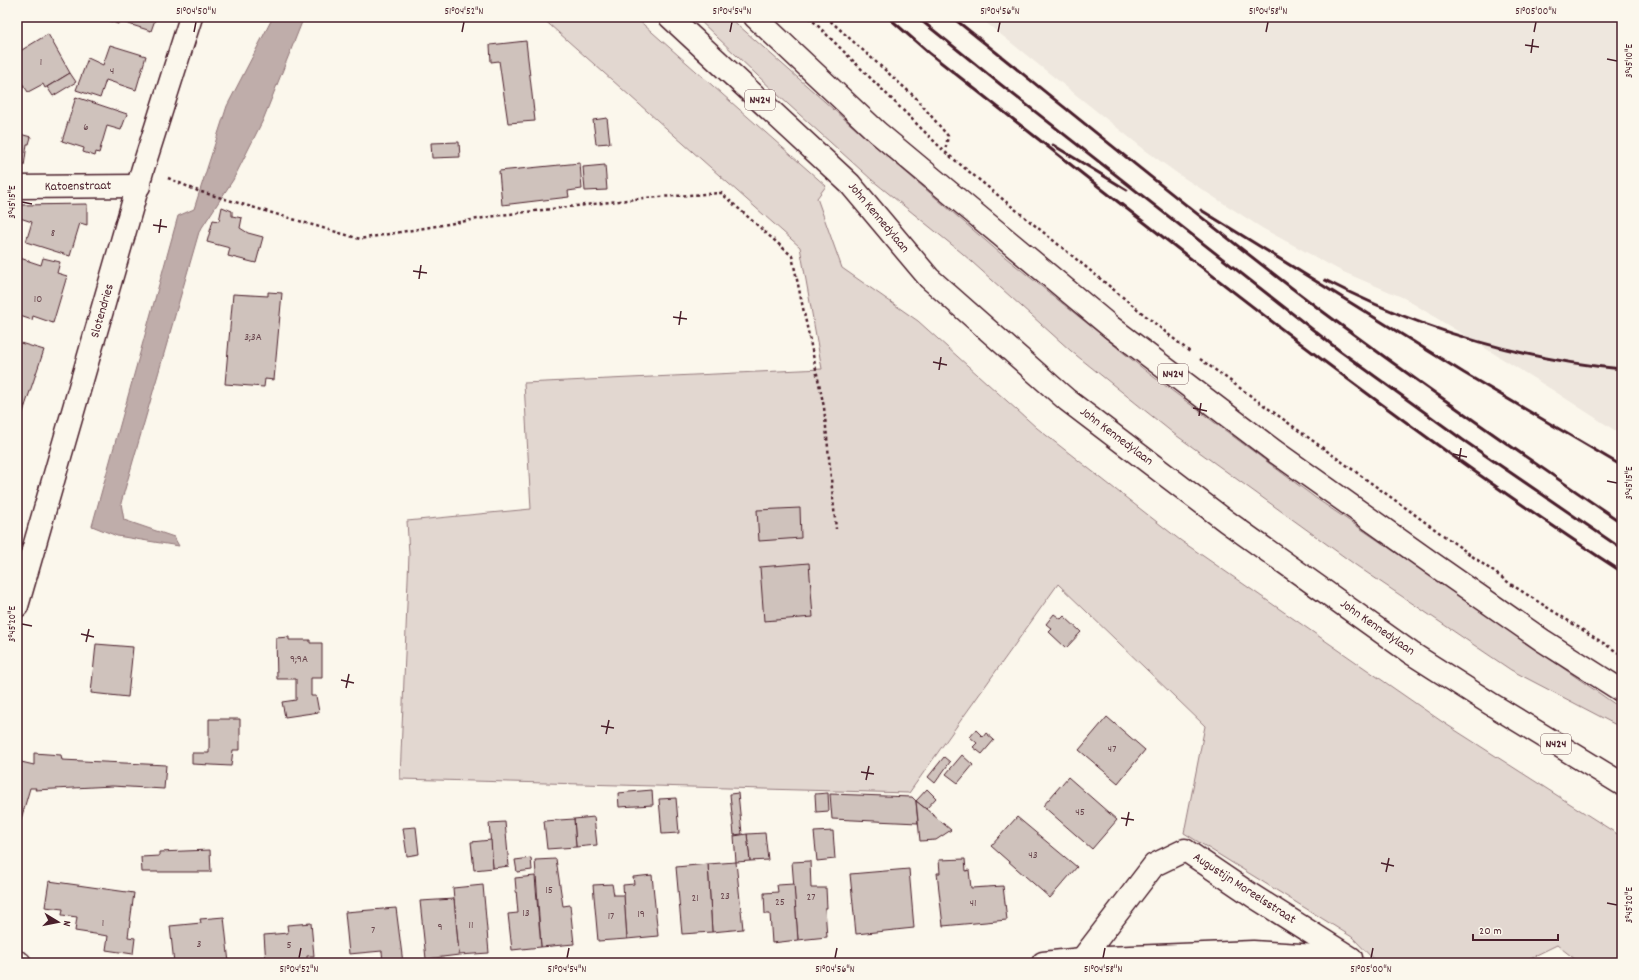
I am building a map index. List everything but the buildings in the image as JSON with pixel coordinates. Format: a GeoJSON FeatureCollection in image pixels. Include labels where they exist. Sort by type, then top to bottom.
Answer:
{"type":"FeatureCollection","features":[{"type":"Feature","properties":{"kind":"main road","name":"Slotendries"},"geometry":{"type":"LineString","coordinates":[[17,606],[141,177],[190,17]]}},
{"type":"Feature","properties":{"kind":"main road","name":"John Kennedylaan"},"geometry":{"type":"LineString","coordinates":[[670,17],[850,184],[929,278],[1067,400],[1226,521],[1411,652],[1491,704],[1622,784]]}},
{"type":"Feature","properties":{"kind":"main road","name":"N424"},"geometry":{"type":"LineString","coordinates":[[755,17],[877,132],[1111,327],[1274,451],[1542,640],[1622,691]]}},
{"type":"Feature","properties":{"kind":"main road","name":"Katoenstraat"},"geometry":{"type":"LineString","coordinates":[[17,187],[141,177]]}},
{"type":"Feature","properties":{"kind":"main road","name":"Augustijn Moreelsstraat"},"geometry":{"type":"LineString","coordinates":[[1082,959],[1154,865],[1185,850],[1353,961]]}},
{"type":"Feature","properties":{"kind":"main road","name":"Augustijn Moreelsstraat"},"geometry":{"type":"LineString","coordinates":[[1043,963],[1082,959],[1253,952],[1353,961]]}},
{"type":"Feature","properties":{"kind":"path"},"geometry":{"type":"LineString","coordinates":[[809,17],[945,152],[1192,354]]}},
{"type":"Feature","properties":{"kind":"path"},"geometry":{"type":"LineString","coordinates":[[826,17],[916,98],[948,136],[945,152]]}},
{"type":"Feature","properties":{"kind":"path"},"geometry":{"type":"LineString","coordinates":[[141,177],[232,200],[360,239],[501,215],[644,198],[721,193],[792,256],[824,407],[836,529]]}},
{"type":"Feature","properties":{"kind":"path"},"geometry":{"type":"LineString","coordinates":[[1198,358],[1512,585],[1622,655]]}},
{"type":"Feature","properties":{"kind":"shaded area"},"geometry":{"type":"Polygon","coordinates":[[[273,17],[304,17],[263,120],[233,180],[199,232],[121,503],[124,520],[174,537],[179,546],[117,536],[92,526],[178,216],[194,209],[227,106],[273,17]]]}},
{"type":"Feature","properties":{"kind":"shaded area"},"geometry":{"type":"Polygon","coordinates":[[[541,17],[635,17],[826,186],[817,198],[842,268],[918,321],[1037,428],[1180,540],[1441,721],[1622,837],[1622,963],[1580,963],[1557,945],[1520,963],[1377,963],[1352,937],[1184,833],[1205,726],[1058,584],[909,793],[400,779],[409,554],[407,521],[531,509],[524,383],[822,369],[800,247],[541,17]]]}},
{"type":"Feature","properties":{"kind":"shaded area"},"geometry":{"type":"Polygon","coordinates":[[[696,17],[729,17],[859,132],[1000,253],[1151,375],[1317,499],[1622,709],[1622,728],[1511,670],[1357,566],[1173,433],[1071,351],[962,253],[872,180],[778,95],[696,17]]]}},
{"type":"Feature","properties":{"kind":"shaded area"},"geometry":{"type":"Polygon","coordinates":[[[979,17],[1622,17],[1622,435],[1404,298],[1341,271],[1262,228],[1181,176],[1145,150],[979,17]]]}},
{"type":"Feature","properties":{"kind":"railway"},"geometry":{"type":"LineString","coordinates":[[888,17],[929,53],[1270,320],[1444,449],[1532,512],[1622,572]]}},
{"type":"Feature","properties":{"kind":"railway"},"geometry":{"type":"LineString","coordinates":[[917,17],[1340,351],[1463,440],[1622,549]]}},
{"type":"Feature","properties":{"kind":"railway"},"geometry":{"type":"LineString","coordinates":[[952,17],[1182,202],[1322,311],[1396,365],[1622,523]]}},
{"type":"Feature","properties":{"kind":"railway"},"geometry":{"type":"LineString","coordinates":[[1053,145],[1127,190]]}},
{"type":"Feature","properties":{"kind":"railway"},"geometry":{"type":"LineString","coordinates":[[1201,210],[1464,373],[1622,466]]}},
{"type":"Feature","properties":{"kind":"railway"},"geometry":{"type":"LineString","coordinates":[[1325,280],[1396,313],[1469,339],[1545,358],[1622,369]]}}]}
